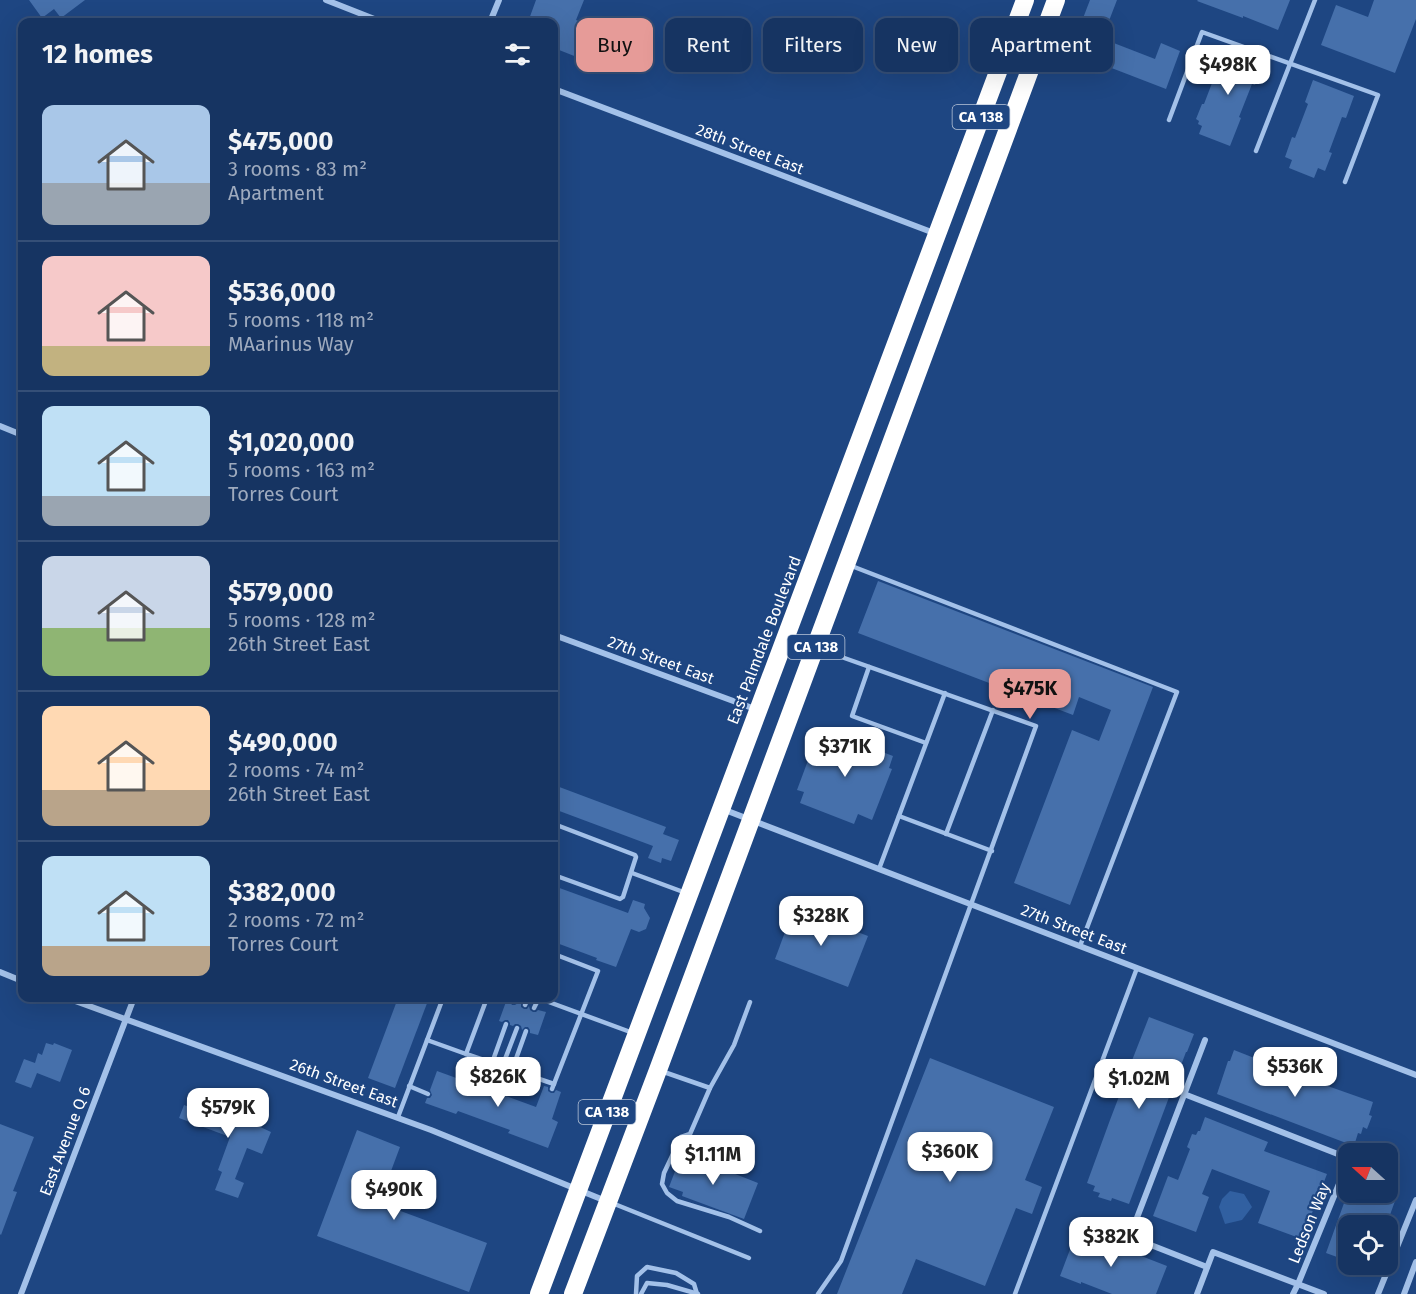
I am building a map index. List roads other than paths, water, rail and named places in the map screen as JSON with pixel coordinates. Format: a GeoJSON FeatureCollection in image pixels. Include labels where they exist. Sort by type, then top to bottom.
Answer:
{"type":"FeatureCollection","features":[{"type":"Feature","properties":{"kind":"highway","name":"East Palmdale Boulevard"},"geometry":{"type":"LineString","coordinates":[[539,1294],[1026,0]]}},
{"type":"Feature","properties":{"kind":"highway","name":"CA 138"},"geometry":{"type":"LineString","coordinates":[[573,1294],[1056,0]]}},
{"type":"Feature","properties":{"kind":"street"},"geometry":{"type":"LineString","coordinates":[[326,0],[372,18]]}},
{"type":"Feature","properties":{"kind":"street"},"geometry":{"type":"LineString","coordinates":[[492,18],[499,0]]}},
{"type":"Feature","properties":{"kind":"street","name":"28th Street East"},"geometry":{"type":"LineString","coordinates":[[558,91],[937,234]]}},
{"type":"Feature","properties":{"kind":"street"},"geometry":{"type":"LineString","coordinates":[[0,426],[18,433]]}},
{"type":"Feature","properties":{"kind":"street","name":"27th Street East"},"geometry":{"type":"LineString","coordinates":[[558,636],[759,710]]}},
{"type":"Feature","properties":{"kind":"street","name":"27th Street East"},"geometry":{"type":"LineString","coordinates":[[721,808],[1416,1075]]}},
{"type":"Feature","properties":{"kind":"street"},"geometry":{"type":"LineString","coordinates":[[0,972],[18,979]]}},
{"type":"Feature","properties":{"kind":"street","name":"26th Street East"},"geometry":{"type":"LineString","coordinates":[[79,1002],[398,1117],[608,1202]]}},
{"type":"Feature","properties":{"kind":"street","name":"East Avenue Q 6"},"geometry":{"type":"LineString","coordinates":[[21,1294],[132,1002]]}},
{"type":"Feature","properties":{"kind":"street"},"geometry":{"type":"LineString","coordinates":[[1130,1236],[1205,1040]]}},
{"type":"Feature","properties":{"kind":"street"},"geometry":{"type":"LineString","coordinates":[[1184,1094],[1338,1156]]}},
{"type":"Feature","properties":{"kind":"street","name":"Ledson Way"},"geometry":{"type":"LineString","coordinates":[[1293,1294],[1338,1185]]}},
{"type":"Feature","properties":{"kind":"street"},"geometry":{"type":"LineString","coordinates":[[1378,1294],[1416,1200]]}},
{"type":"Feature","properties":{"kind":"street"},"geometry":{"type":"LineString","coordinates":[[1088,1220],[1208,1267]]}},
{"type":"Feature","properties":{"kind":"street"},"geometry":{"type":"LineString","coordinates":[[1197,1294],[1213,1252],[1324,1294]]}},
{"type":"Feature","properties":{"kind":"street"},"geometry":{"type":"LineString","coordinates":[[1404,1294],[1416,1262]]}},
{"type":"Feature","properties":{"kind":"lane"},"geometry":{"type":"LineString","coordinates":[[1256,152],[1315,0]]}},
{"type":"Feature","properties":{"kind":"lane"},"geometry":{"type":"LineString","coordinates":[[1170,120],[1202,32],[1378,95],[1345,182]]}},
{"type":"Feature","properties":{"kind":"lane"},"geometry":{"type":"LineString","coordinates":[[847,564],[1177,692],[1080,946]]}},
{"type":"Feature","properties":{"kind":"lane"},"geometry":{"type":"LineString","coordinates":[[815,647],[1036,726],[841,1261],[818,1294]]}},
{"type":"Feature","properties":{"kind":"lane"},"geometry":{"type":"LineString","coordinates":[[869,667],[852,716],[926,743]]}},
{"type":"Feature","properties":{"kind":"lane"},"geometry":{"type":"LineString","coordinates":[[879,869],[945,693]]}},
{"type":"Feature","properties":{"kind":"lane"},"geometry":{"type":"LineString","coordinates":[[946,834],[993,711]]}},
{"type":"Feature","properties":{"kind":"lane"},"geometry":{"type":"LineString","coordinates":[[899,816],[992,850]]}},
{"type":"Feature","properties":{"kind":"lane"},"geometry":{"type":"LineString","coordinates":[[558,826],[635,855],[636,861],[623,897],[620,899],[558,876]]}},
{"type":"Feature","properties":{"kind":"lane"},"geometry":{"type":"LineString","coordinates":[[632,873],[688,894]]}},
{"type":"Feature","properties":{"kind":"lane"},"geometry":{"type":"LineString","coordinates":[[427,1040],[553,1087],[597,971],[558,956]]}},
{"type":"Feature","properties":{"kind":"lane"},"geometry":{"type":"LineString","coordinates":[[1015,1294],[1137,968]]}},
{"type":"Feature","properties":{"kind":"lane"},"geometry":{"type":"LineString","coordinates":[[398,1117],[441,1002]]}},
{"type":"Feature","properties":{"kind":"lane"},"geometry":{"type":"LineString","coordinates":[[466,1054],[486,1002]]}},
{"type":"Feature","properties":{"kind":"lane"},"geometry":{"type":"LineString","coordinates":[[534,1008],[536,1002]]}},
{"type":"Feature","properties":{"kind":"lane"},"geometry":{"type":"LineString","coordinates":[[548,1002],[636,1034]]}},
{"type":"Feature","properties":{"kind":"lane"},"geometry":{"type":"LineString","coordinates":[[750,1002],[734,1046],[710,1088],[690,1134],[681,1137],[664,1173],[662,1184],[667,1193],[677,1201],[729,1217],[760,1231]]}},
{"type":"Feature","properties":{"kind":"lane"},"geometry":{"type":"LineString","coordinates":[[492,1063],[506,1024]]}},
{"type":"Feature","properties":{"kind":"lane"},"geometry":{"type":"LineString","coordinates":[[502,1067],[517,1028]]}},
{"type":"Feature","properties":{"kind":"lane"},"geometry":{"type":"LineString","coordinates":[[512,1070],[526,1031]]}},
{"type":"Feature","properties":{"kind":"lane"},"geometry":{"type":"LineString","coordinates":[[658,1070],[710,1088]]}},
{"type":"Feature","properties":{"kind":"lane"},"geometry":{"type":"LineString","coordinates":[[409,1086],[428,1094]]}},
{"type":"Feature","properties":{"kind":"lane"},"geometry":{"type":"LineString","coordinates":[[608,1202],[749,1257]]}},
{"type":"Feature","properties":{"kind":"lane"},"geometry":{"type":"LineString","coordinates":[[636,1294],[637,1276],[647,1267],[676,1274],[694,1284],[697,1294]]}},
{"type":"Feature","properties":{"kind":"lane"},"geometry":{"type":"LineString","coordinates":[[641,1294],[647,1283],[667,1285],[697,1294]]}}]}
